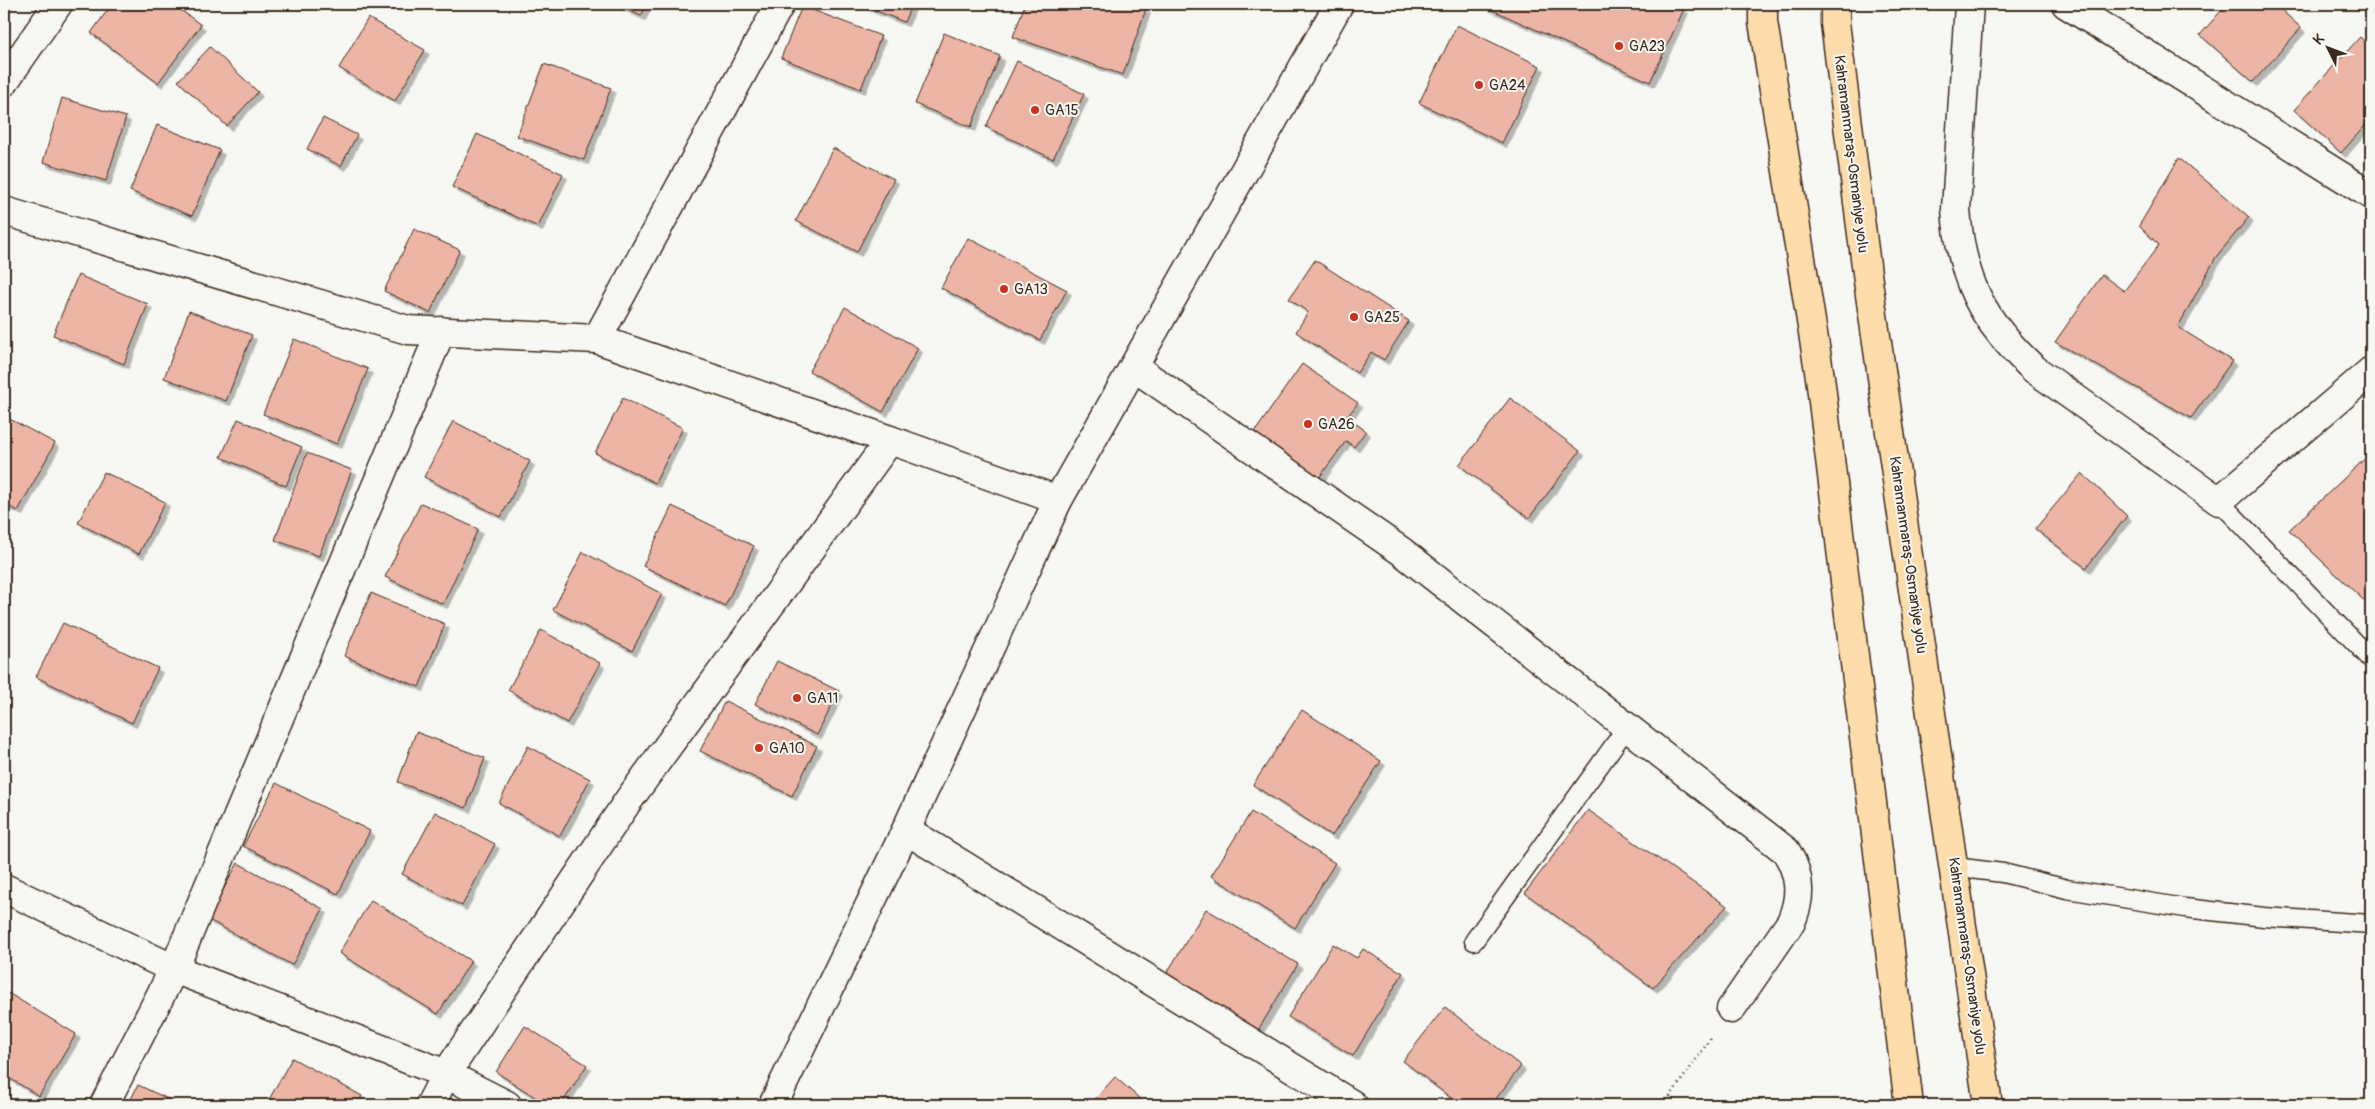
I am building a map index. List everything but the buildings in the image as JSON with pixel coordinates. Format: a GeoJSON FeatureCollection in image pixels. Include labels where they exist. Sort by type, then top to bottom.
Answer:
{"type":"FeatureCollection","features":[{"type":"Feature","properties":{"kind":"highway"},"geometry":{"type":"LineString","coordinates":[[1763,4],[1763,22],[1820,377],[1908,1105]]}},
{"type":"Feature","properties":{"kind":"highway","name":"Kahramanmaraş-Osmaniye yolu"},"geometry":{"type":"LineString","coordinates":[[1834,4],[1868,281],[1988,1105]]}},
{"type":"Feature","properties":{"kind":"street"},"geometry":{"type":"LineString","coordinates":[[4,82],[58,4]]}},
{"type":"Feature","properties":{"kind":"street"},"geometry":{"type":"LineString","coordinates":[[597,339],[780,4]]}},
{"type":"Feature","properties":{"kind":"street"},"geometry":{"type":"LineString","coordinates":[[772,1105],[906,830],[1058,500],[1339,4]]}},
{"type":"Feature","properties":{"kind":"street"},"geometry":{"type":"LineString","coordinates":[[1970,4],[1956,210],[1961,251],[1967,275],[1981,306],[2001,336],[2034,369],[2219,501],[2371,371]]}},
{"type":"Feature","properties":{"kind":"street"},"geometry":{"type":"LineString","coordinates":[[2066,4],[2371,195]]}},
{"type":"Feature","properties":{"kind":"street"},"geometry":{"type":"LineString","coordinates":[[4,211],[408,330],[597,339],[1058,500]]}},
{"type":"Feature","properties":{"kind":"street"},"geometry":{"type":"LineString","coordinates":[[104,1105],[174,970],[441,331]]}},
{"type":"Feature","properties":{"kind":"street"},"geometry":{"type":"LineString","coordinates":[[1134,367],[1401,551],[1786,851],[1794,862],[1800,892],[1797,907],[1791,922],[1731,1009]]}},
{"type":"Feature","properties":{"kind":"street"},"geometry":{"type":"LineString","coordinates":[[430,1105],[446,1074],[628,801],[890,440]]}},
{"type":"Feature","properties":{"kind":"street"},"geometry":{"type":"LineString","coordinates":[[906,830],[1353,1105]]}},
{"type":"Feature","properties":{"kind":"street"},"geometry":{"type":"LineString","coordinates":[[4,888],[174,970],[446,1074],[507,1105]]}},
{"type":"Feature","properties":{"kind":"lane"},"geometry":{"type":"LineString","coordinates":[[2219,501],[2371,659]]}},
{"type":"Feature","properties":{"kind":"lane"},"geometry":{"type":"LineString","coordinates":[[1474,941],[1627,727]]}},
{"type":"Feature","properties":{"kind":"lane"},"geometry":{"type":"LineString","coordinates":[[1954,867],[2003,873],[2067,888],[2185,908],[2264,917],[2371,924]]}},
{"type":"Feature","properties":{"kind":"path"},"geometry":{"type":"LineString","coordinates":[[1664,1105],[1731,1009]]}},
{"type":"Feature","properties":{"kind":"place","name":"GA23"},"geometry":{"type":"Point","coordinates":[1619,46]}},
{"type":"Feature","properties":{"kind":"place","name":"GA24"},"geometry":{"type":"Point","coordinates":[1479,85]}},
{"type":"Feature","properties":{"kind":"place","name":"GA15"},"geometry":{"type":"Point","coordinates":[1035,110]}},
{"type":"Feature","properties":{"kind":"place","name":"GA13"},"geometry":{"type":"Point","coordinates":[1004,289]}},
{"type":"Feature","properties":{"kind":"place","name":"GA25"},"geometry":{"type":"Point","coordinates":[1354,317]}},
{"type":"Feature","properties":{"kind":"place","name":"GA26"},"geometry":{"type":"Point","coordinates":[1308,424]}},
{"type":"Feature","properties":{"kind":"place","name":"GA11"},"geometry":{"type":"Point","coordinates":[797,698]}},
{"type":"Feature","properties":{"kind":"place","name":"GA10"},"geometry":{"type":"Point","coordinates":[759,748]}}]}
